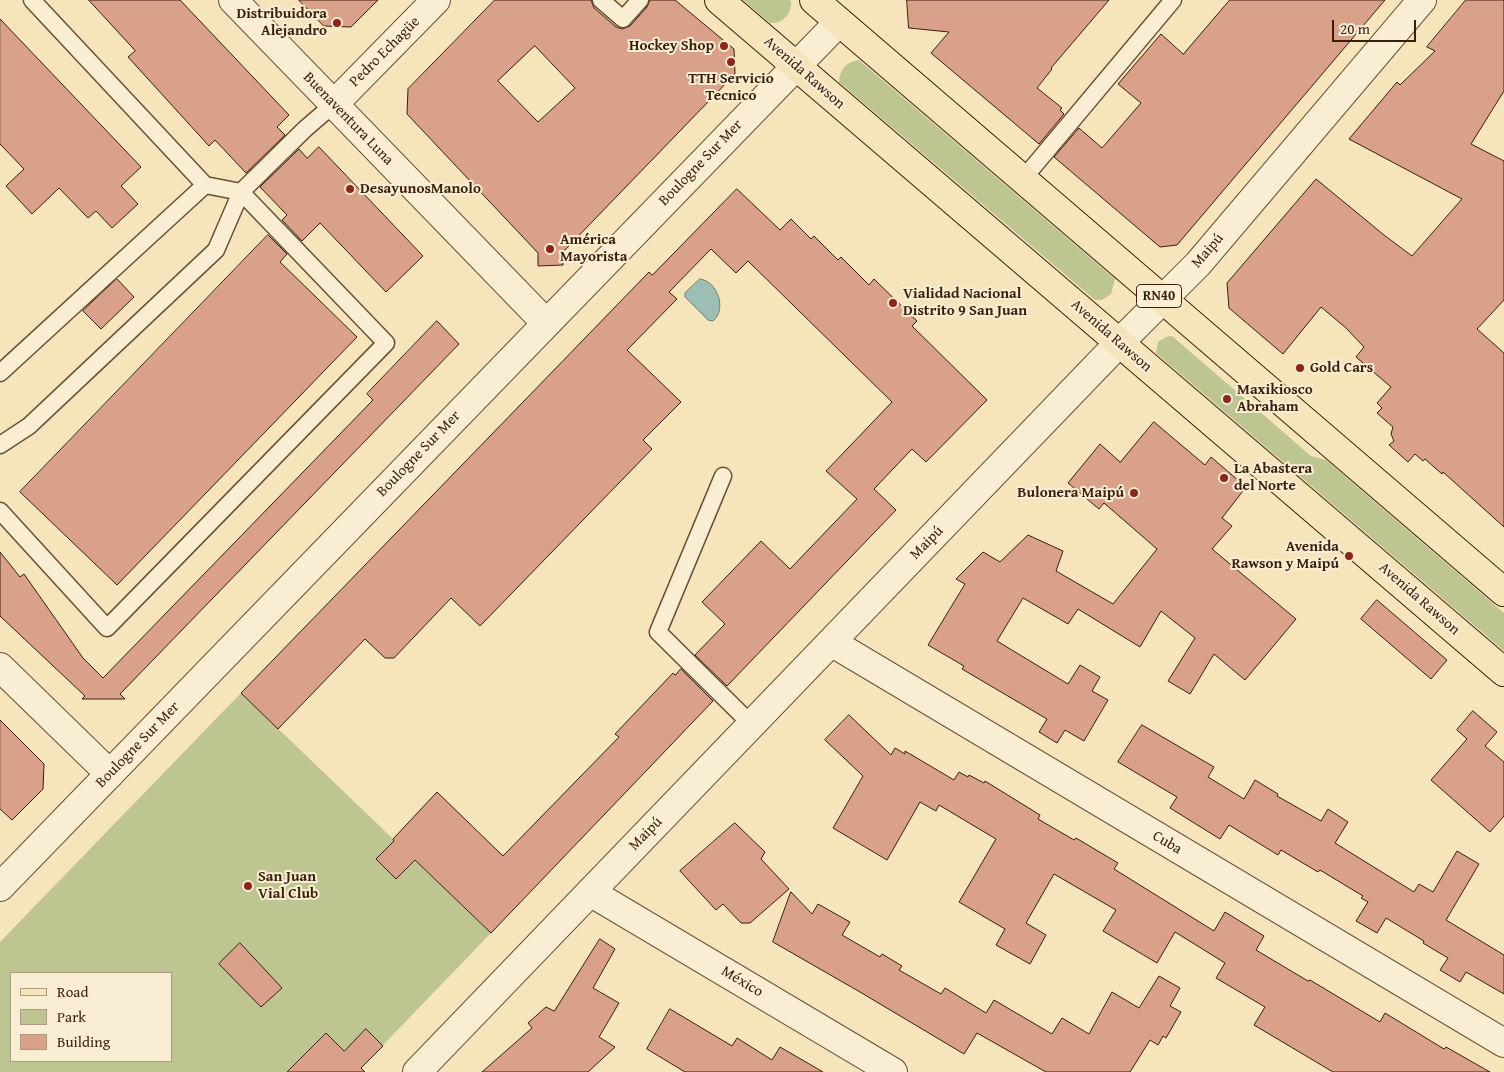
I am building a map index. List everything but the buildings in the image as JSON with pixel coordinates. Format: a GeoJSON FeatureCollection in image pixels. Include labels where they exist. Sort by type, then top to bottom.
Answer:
{"type":"FeatureCollection","features":[{"type":"Feature","properties":{"kind":"main road","name":"Avenida Rawson"},"geometry":{"type":"LineString","coordinates":[[719,0],[1504,672]]}},
{"type":"Feature","properties":{"kind":"main road","name":"RN40"},"geometry":{"type":"LineString","coordinates":[[814,0],[1504,592]]}},
{"type":"Feature","properties":{"kind":"street","name":"Buenaventura Luna"},"geometry":{"type":"LineString","coordinates":[[234,0],[546,323]]}},
{"type":"Feature","properties":{"kind":"street","name":"Pedro Echagüe"},"geometry":{"type":"LineString","coordinates":[[334,104],[436,0]]}},
{"type":"Feature","properties":{"kind":"street","name":"Maipú"},"geometry":{"type":"LineString","coordinates":[[417,1072],[1119,343],[1198,264],[1422,0]]}},
{"type":"Feature","properties":{"kind":"street","name":"Boulogne Sur Mer"},"geometry":{"type":"LineString","coordinates":[[0,887],[839,22]]}},
{"type":"Feature","properties":{"kind":"street","name":"Cuba"},"geometry":{"type":"LineString","coordinates":[[831,642],[1504,1043]]}},
{"type":"Feature","properties":{"kind":"street"},"geometry":{"type":"LineString","coordinates":[[0,668],[110,774]]}},
{"type":"Feature","properties":{"kind":"street","name":"México"},"geometry":{"type":"LineString","coordinates":[[590,892],[893,1072]]}},
{"type":"Feature","properties":{"kind":"lane"},"geometry":{"type":"LineString","coordinates":[[0,511],[107,628],[386,343],[241,192],[205,185],[32,0]]}},
{"type":"Feature","properties":{"kind":"lane"},"geometry":{"type":"LineString","coordinates":[[603,1],[623,19],[640,0]]}},
{"type":"Feature","properties":{"kind":"lane"},"geometry":{"type":"LineString","coordinates":[[1023,179],[1173,0]]}},
{"type":"Feature","properties":{"kind":"lane"},"geometry":{"type":"LineString","coordinates":[[0,445],[28,426],[216,250],[241,192],[304,130],[334,104]]}},
{"type":"Feature","properties":{"kind":"lane"},"geometry":{"type":"LineString","coordinates":[[0,373],[205,185]]}},
{"type":"Feature","properties":{"kind":"lane"},"geometry":{"type":"LineString","coordinates":[[723,476],[658,632],[752,725]]}},
{"type":"Feature","properties":{"kind":"green space"},"geometry":{"type":"Polygon","coordinates":[[[743,0],[789,0],[791,1],[791,6],[783,20],[770,23],[743,0]]]}},
{"type":"Feature","properties":{"kind":"green space"},"geometry":{"type":"Polygon","coordinates":[[[859,60],[1115,279],[1111,294],[1102,300],[1095,300],[839,82],[844,67],[851,62],[859,60]]]}},
{"type":"Feature","properties":{"kind":"green space"},"geometry":{"type":"Polygon","coordinates":[[[1172,336],[1311,456],[1326,460],[1504,613],[1504,651],[1156,353],[1158,342],[1172,336]]]}},
{"type":"Feature","properties":{"kind":"green space","name":"San Juan Vial Club"},"geometry":{"type":"Polygon","coordinates":[[[241,693],[491,933],[357,1072],[0,1072],[0,942],[241,693]]]}},
{"type":"Feature","properties":{"kind":"water"},"geometry":{"type":"Polygon","coordinates":[[[700,279],[712,285],[716,290],[720,303],[717,316],[713,321],[708,320],[685,297],[685,293],[700,279]]]}},
{"type":"Feature","properties":{"kind":"place","name":"Distribuidora Alejandro"},"geometry":{"type":"Point","coordinates":[337,23]}},
{"type":"Feature","properties":{"kind":"place","name":"Hockey Shop"},"geometry":{"type":"Point","coordinates":[724,46]}},
{"type":"Feature","properties":{"kind":"place","name":"TTH Servicio Tecnico"},"geometry":{"type":"Point","coordinates":[731,62]}},
{"type":"Feature","properties":{"kind":"place","name":"DesayunosManolo"},"geometry":{"type":"Point","coordinates":[350,189]}},
{"type":"Feature","properties":{"kind":"place","name":"América Mayorista"},"geometry":{"type":"Point","coordinates":[550,249]}},
{"type":"Feature","properties":{"kind":"place","name":"Vialidad Nacional Distrito 9 San Juan"},"geometry":{"type":"Point","coordinates":[893,303]}},
{"type":"Feature","properties":{"kind":"place","name":"Gold Cars"},"geometry":{"type":"Point","coordinates":[1300,368]}},
{"type":"Feature","properties":{"kind":"place","name":"Maxikiosco Abraham"},"geometry":{"type":"Point","coordinates":[1227,399]}},
{"type":"Feature","properties":{"kind":"place","name":"La Abastera del Norte"},"geometry":{"type":"Point","coordinates":[1224,478]}},
{"type":"Feature","properties":{"kind":"place","name":"Bulonera Maipú"},"geometry":{"type":"Point","coordinates":[1134,493]}},
{"type":"Feature","properties":{"kind":"place","name":"Avenida Rawson y Maipú"},"geometry":{"type":"Point","coordinates":[1349,556]}},
{"type":"Feature","properties":{"kind":"place","name":"San Juan Vial Club"},"geometry":{"type":"Point","coordinates":[248,886]}}]}
